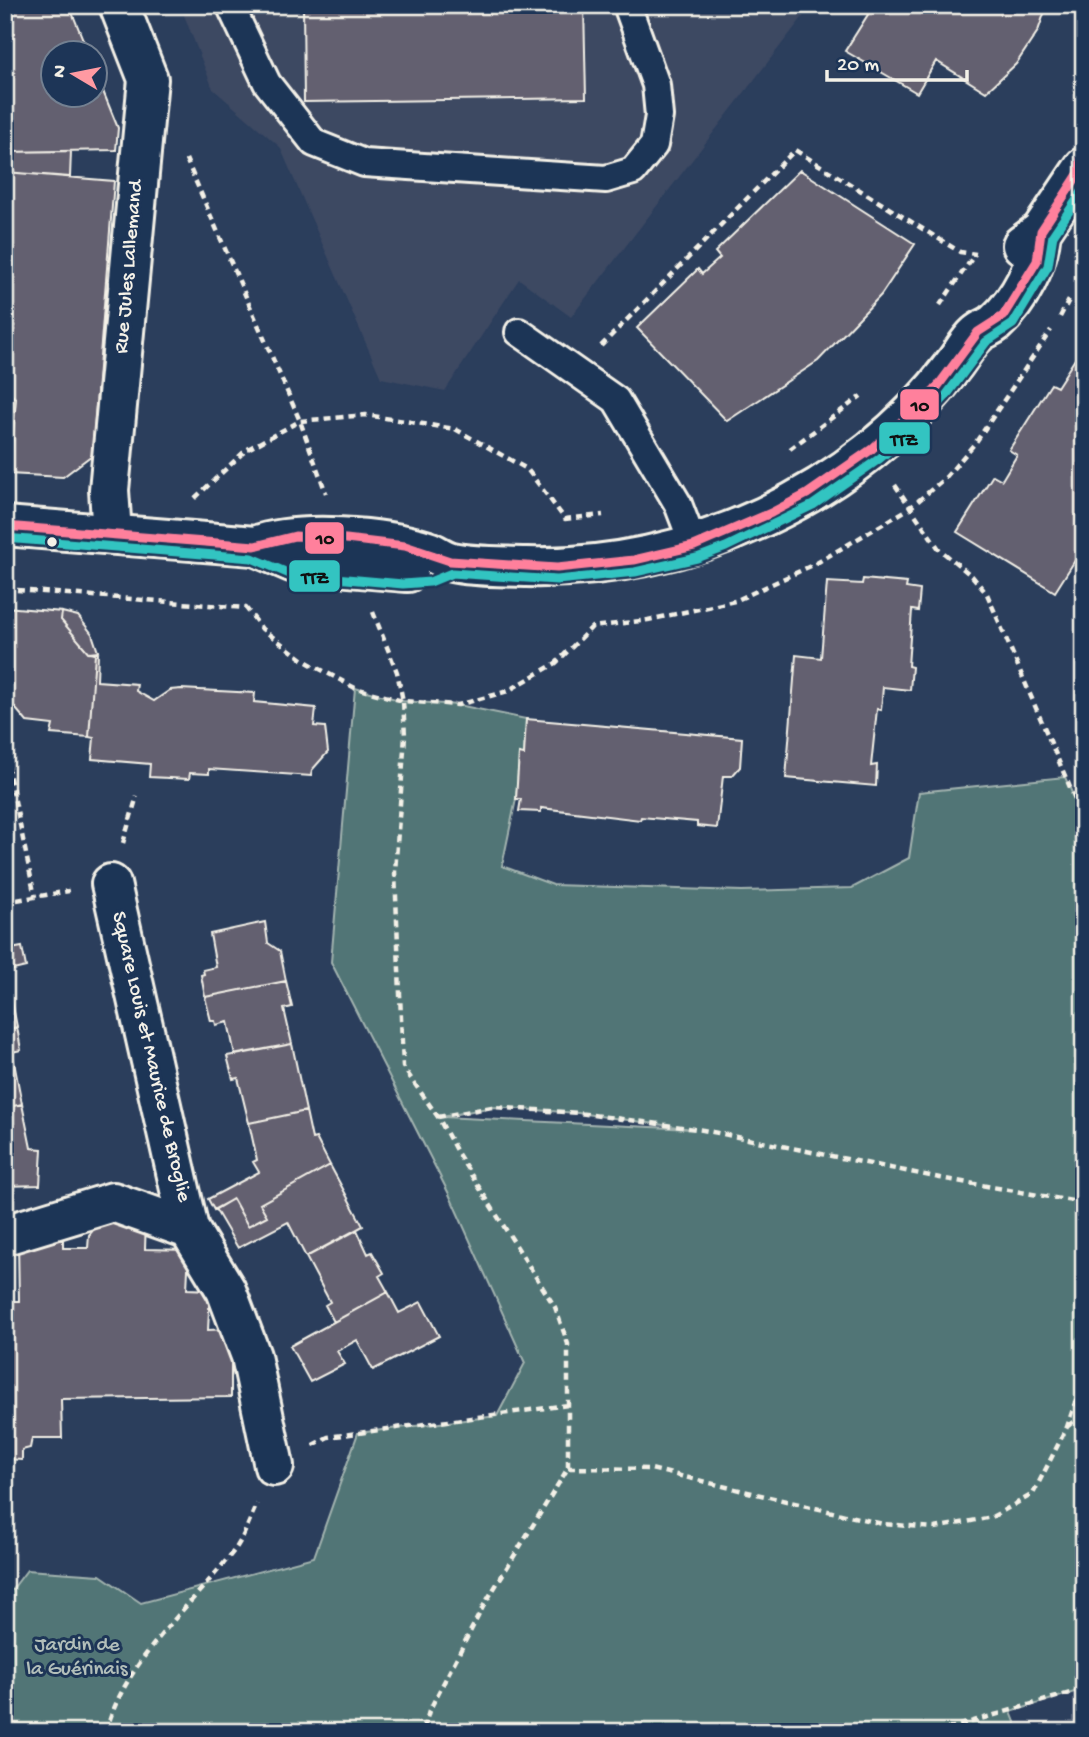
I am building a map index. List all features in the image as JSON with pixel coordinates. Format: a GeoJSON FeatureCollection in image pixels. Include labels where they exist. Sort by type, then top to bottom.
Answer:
{"type":"FeatureCollection","features":[{"type":"Feature","properties":{"kind":"street","name":"Rue Jules Lallemand"},"geometry":{"type":"LineString","coordinates":[[112,534],[109,490],[149,79],[119,5]]}},
{"type":"Feature","properties":{"kind":"street"},"geometry":{"type":"LineString","coordinates":[[978,332],[993,256],[1017,250],[1041,230],[1083,163]]}},
{"type":"Feature","properties":{"kind":"street"},"geometry":{"type":"LineString","coordinates":[[5,526],[255,546],[292,562],[403,572],[428,570],[450,562],[557,568],[634,560],[694,546],[807,494],[872,449],[935,390],[978,332],[1003,316],[1037,261],[1041,230]]}},
{"type":"Feature","properties":{"kind":"street","name":"Square Louis et Maurice de Broglie"},"geometry":{"type":"LineString","coordinates":[[111,884],[189,1229],[226,1290],[251,1356],[274,1466]]}},
{"type":"Feature","properties":{"kind":"street","name":"Square Louis et Maurice de Broglie"},"geometry":{"type":"LineString","coordinates":[[5,1235],[113,1202],[189,1229]]}},
{"type":"Feature","properties":{"kind":"lane"},"geometry":{"type":"LineString","coordinates":[[230,5],[267,83],[314,143],[364,163],[606,179],[633,171],[654,145],[659,116],[656,85],[627,5]]}},
{"type":"Feature","properties":{"kind":"lane"},"geometry":{"type":"LineString","coordinates":[[519,332],[616,400],[672,493],[686,520],[694,546]]}},
{"type":"Feature","properties":{"kind":"path"},"geometry":{"type":"LineString","coordinates":[[181,149],[300,421],[331,505]]}},
{"type":"Feature","properties":{"kind":"path"},"geometry":{"type":"LineString","coordinates":[[576,372],[795,150],[960,252],[993,256]]}},
{"type":"Feature","properties":{"kind":"path"},"geometry":{"type":"LineString","coordinates":[[937,310],[993,256]]}},
{"type":"Feature","properties":{"kind":"path"},"geometry":{"type":"LineString","coordinates":[[781,456],[864,393]]}},
{"type":"Feature","properties":{"kind":"path"},"geometry":{"type":"LineString","coordinates":[[191,502],[246,450],[300,421],[366,415],[455,429],[527,468],[565,519],[605,515]]}},
{"type":"Feature","properties":{"kind":"path"},"geometry":{"type":"LineString","coordinates":[[872,449],[939,548],[972,576],[987,594],[1084,820]]}},
{"type":"Feature","properties":{"kind":"path"},"geometry":{"type":"LineString","coordinates":[[370,603],[397,672],[403,701],[405,736],[395,872],[403,1068],[439,1118],[458,1154],[555,1307],[568,1344],[568,1468],[484,1605],[429,1711],[423,1732]]}},
{"type":"Feature","properties":{"kind":"path"},"geometry":{"type":"LineString","coordinates":[[5,753],[35,897]]}},
{"type":"Feature","properties":{"kind":"path"},"geometry":{"type":"LineString","coordinates":[[5,902],[111,884]]}},
{"type":"Feature","properties":{"kind":"path"},"geometry":{"type":"LineString","coordinates":[[439,1118],[492,1107],[578,1112],[703,1130],[940,1178],[1084,1203]]}},
{"type":"Feature","properties":{"kind":"path"},"geometry":{"type":"LineString","coordinates":[[568,1468],[651,1469],[883,1524],[935,1528],[992,1517],[1033,1494],[1067,1427],[1084,1376]]}},
{"type":"Feature","properties":{"kind":"path"},"geometry":{"type":"LineString","coordinates":[[106,1732],[124,1690],[148,1653],[238,1545],[274,1466],[328,1437],[568,1405]]}},
{"type":"Feature","properties":{"kind":"path"},"geometry":{"type":"LineString","coordinates":[[1067,1427],[1084,1413]]}},
{"type":"Feature","properties":{"kind":"path"},"geometry":{"type":"LineString","coordinates":[[936,1732],[1084,1689]]}},
{"type":"Feature","properties":{"kind":"shaded area"},"geometry":{"type":"Polygon","coordinates":[[[180,5],[812,5],[571,317],[519,279],[445,391],[381,378],[280,147],[213,89],[180,5]]]}},
{"type":"Feature","properties":{"kind":"green space","name":"Jardin de la Guérinais"},"geometry":{"type":"Polygon","coordinates":[[[355,688],[403,701],[458,705],[526,719],[524,755],[519,755],[516,799],[502,866],[553,885],[742,891],[852,888],[909,858],[919,792],[1065,777],[1084,820],[1084,1689],[1011,1712],[1019,1732],[5,1732],[5,1599],[27,1570],[100,1575],[141,1603],[314,1557],[358,1433],[497,1416],[525,1363],[449,1194],[331,962],[355,688]],[[492,1107],[442,1117],[692,1129],[578,1113],[492,1107]]]}},
{"type":"Feature","properties":{"kind":"building"},"geometry":{"type":"Polygon","coordinates":[[[5,5],[69,5],[82,38],[38,38],[38,108],[108,108],[108,103],[118,128],[116,150],[5,152],[5,113],[11,112],[11,89],[8,89],[11,66],[9,42],[5,42],[5,5]]]}},
{"type":"Feature","properties":{"kind":"building"},"geometry":{"type":"Polygon","coordinates":[[[303,5],[584,5],[586,98],[304,102],[303,5]]]}},
{"type":"Feature","properties":{"kind":"building"},"geometry":{"type":"Polygon","coordinates":[[[874,5],[1047,5],[1038,31],[1016,64],[986,92],[936,61],[917,93],[845,51],[874,5]]]}},
{"type":"Feature","properties":{"kind":"building"},"geometry":{"type":"Polygon","coordinates":[[[71,151],[70,177],[5,172],[5,152],[71,151]]]}},
{"type":"Feature","properties":{"kind":"building"},"geometry":{"type":"Polygon","coordinates":[[[800,170],[915,244],[881,295],[818,361],[727,421],[637,328],[698,269],[702,274],[720,258],[715,252],[800,170]]]}},
{"type":"Feature","properties":{"kind":"building"},"geometry":{"type":"Polygon","coordinates":[[[5,172],[114,181],[92,455],[63,477],[9,474],[16,399],[5,388],[5,363],[10,364],[14,326],[5,325],[5,236],[8,237],[9,211],[5,210],[5,172]]]}},
{"type":"Feature","properties":{"kind":"building"},"geometry":{"type":"Polygon","coordinates":[[[5,325],[14,326],[10,364],[5,363],[5,325]]]}},
{"type":"Feature","properties":{"kind":"building"},"geometry":{"type":"Polygon","coordinates":[[[1075,359],[1084,364],[1084,557],[1079,554],[1055,592],[957,532],[993,475],[1002,480],[1017,455],[1009,450],[1051,384],[1057,387],[1075,359]]]}},
{"type":"Feature","properties":{"kind":"building"},"geometry":{"type":"Polygon","coordinates":[[[5,388],[16,399],[10,467],[5,466],[5,388]]]}},
{"type":"Feature","properties":{"kind":"building"},"geometry":{"type":"Polygon","coordinates":[[[863,579],[907,583],[906,588],[920,590],[918,611],[912,610],[908,666],[912,667],[910,690],[883,687],[881,710],[877,709],[871,766],[877,765],[876,786],[786,778],[796,655],[821,658],[827,582],[862,584],[863,579]]]}},
{"type":"Feature","properties":{"kind":"building"},"geometry":{"type":"Polygon","coordinates":[[[5,607],[62,612],[61,620],[89,653],[95,654],[89,737],[51,734],[53,725],[27,722],[5,696],[5,607]]]}},
{"type":"Feature","properties":{"kind":"building"},"geometry":{"type":"Polygon","coordinates":[[[62,612],[78,616],[92,634],[98,652],[89,653],[61,620],[62,612]]]}},
{"type":"Feature","properties":{"kind":"building"},"geometry":{"type":"Polygon","coordinates":[[[98,652],[97,681],[137,684],[136,691],[154,701],[170,690],[181,689],[255,693],[254,702],[316,708],[314,726],[325,727],[328,752],[312,770],[311,776],[209,769],[209,774],[190,773],[189,779],[149,777],[150,764],[92,759],[94,738],[89,737],[95,654],[98,652]]]}},
{"type":"Feature","properties":{"kind":"building"},"geometry":{"type":"Polygon","coordinates":[[[526,719],[742,738],[740,767],[732,776],[723,776],[717,828],[697,826],[697,822],[641,817],[640,820],[541,808],[541,812],[519,811],[521,799],[516,799],[519,754],[524,755],[526,719]]]}},
{"type":"Feature","properties":{"kind":"building"},"geometry":{"type":"Polygon","coordinates":[[[265,922],[268,943],[280,951],[286,981],[205,997],[201,975],[204,974],[203,970],[216,967],[210,934],[265,922]]]}},
{"type":"Feature","properties":{"kind":"building"},"geometry":{"type":"Polygon","coordinates":[[[22,947],[26,967],[5,972],[5,950],[22,947]]]}},
{"type":"Feature","properties":{"kind":"building"},"geometry":{"type":"Polygon","coordinates":[[[286,981],[292,1007],[284,1009],[292,1044],[235,1055],[228,1022],[216,1025],[215,1021],[211,1021],[205,997],[286,981]]]}},
{"type":"Feature","properties":{"kind":"building"},"geometry":{"type":"Polygon","coordinates":[[[12,1001],[17,1027],[5,1030],[5,1003],[12,1001]]]}},
{"type":"Feature","properties":{"kind":"building"},"geometry":{"type":"Polygon","coordinates":[[[17,1027],[21,1050],[12,1052],[22,1104],[5,1108],[5,1030],[17,1027]]]}},
{"type":"Feature","properties":{"kind":"building"},"geometry":{"type":"Polygon","coordinates":[[[292,1044],[306,1111],[249,1123],[238,1078],[233,1079],[227,1056],[292,1044]]]}},
{"type":"Feature","properties":{"kind":"building"},"geometry":{"type":"Polygon","coordinates":[[[22,1104],[31,1148],[42,1149],[40,1185],[5,1186],[5,1108],[22,1104]]]}},
{"type":"Feature","properties":{"kind":"building"},"geometry":{"type":"Polygon","coordinates":[[[306,1111],[312,1139],[316,1138],[330,1165],[260,1204],[267,1216],[248,1226],[233,1199],[214,1210],[208,1199],[259,1172],[253,1162],[257,1160],[249,1123],[306,1111]]]}},
{"type":"Feature","properties":{"kind":"building"},"geometry":{"type":"Polygon","coordinates":[[[330,1165],[363,1226],[306,1257],[288,1222],[238,1248],[215,1209],[233,1199],[248,1226],[267,1216],[260,1204],[330,1165]]]}},
{"type":"Feature","properties":{"kind":"building"},"geometry":{"type":"Polygon","coordinates":[[[146,1220],[145,1249],[189,1250],[187,1289],[210,1290],[208,1330],[231,1329],[231,1397],[61,1399],[62,1438],[32,1438],[30,1448],[22,1450],[22,1460],[5,1459],[5,1301],[19,1301],[18,1239],[63,1240],[63,1248],[88,1248],[89,1235],[100,1222],[146,1220]]]}},
{"type":"Feature","properties":{"kind":"building"},"geometry":{"type":"Polygon","coordinates":[[[357,1230],[368,1254],[372,1252],[384,1273],[379,1276],[388,1292],[334,1322],[325,1305],[330,1302],[306,1257],[357,1230]]]}},
{"type":"Feature","properties":{"kind":"building"},"geometry":{"type":"Polygon","coordinates":[[[388,1292],[399,1313],[421,1302],[439,1336],[373,1370],[357,1340],[337,1351],[345,1364],[310,1382],[290,1346],[388,1292]]]}},
{"type":"Feature","properties":{"kind":"transit line","name":"10"},"geometry":{"type":"LineString","coordinates":[[5,526],[255,546],[295,536],[346,539],[405,546],[450,561],[557,568],[634,560],[694,546],[771,513],[807,494],[872,449],[935,390],[978,332],[1003,316],[1037,261],[1041,231],[1079,173],[1084,139]]}},
{"type":"Feature","properties":{"kind":"transit line","name":"TTZ"},"geometry":{"type":"LineString","coordinates":[[5,538],[252,558],[290,574],[403,584],[430,582],[452,573],[557,580],[635,572],[697,558],[813,505],[879,459],[913,431],[945,397],[986,342],[1013,324],[1048,266],[1053,235],[1084,189]]}}]}
